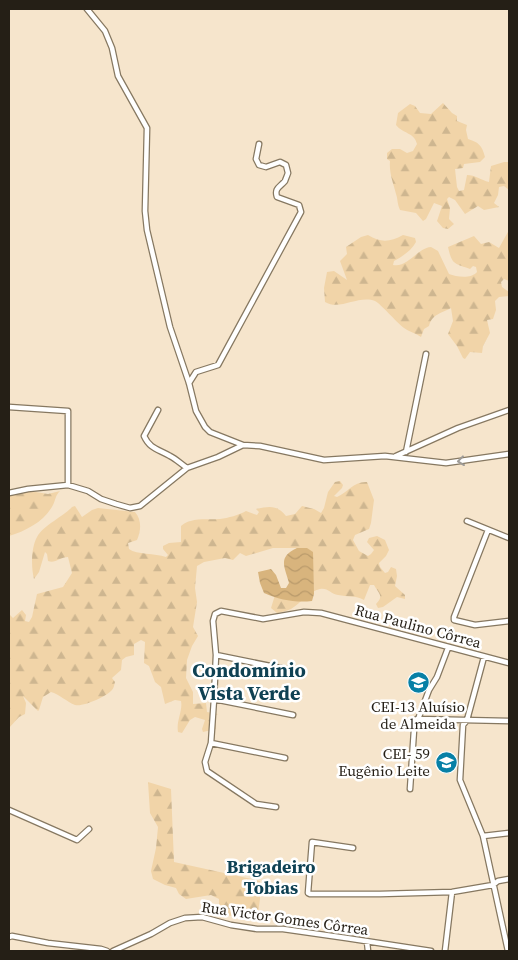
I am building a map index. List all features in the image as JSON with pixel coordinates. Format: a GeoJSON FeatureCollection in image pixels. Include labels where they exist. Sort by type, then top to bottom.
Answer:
{"type":"FeatureCollection","features":[{"type":"Feature","properties":{"kind":"street"},"geometry":{"type":"LineString","coordinates":[[88,9],[105,31],[112,48],[118,76],[147,128],[144,211],[147,230],[170,327],[189,383],[196,411],[204,427],[218,436],[243,445],[260,446],[324,460],[395,457],[446,463],[509,454]]}},
{"type":"Feature","properties":{"kind":"street"},"geometry":{"type":"LineString","coordinates":[[189,383],[196,372],[218,365],[301,212],[299,206],[277,197],[275,193],[278,185],[284,181],[288,173],[286,165],[280,162],[266,167],[259,165],[256,159],[260,144]]}},
{"type":"Feature","properties":{"kind":"street"},"geometry":{"type":"LineString","coordinates":[[406,452],[426,354]]}},
{"type":"Feature","properties":{"kind":"street"},"geometry":{"type":"LineString","coordinates":[[9,407],[68,411],[68,485]]}},
{"type":"Feature","properties":{"kind":"street"},"geometry":{"type":"LineString","coordinates":[[158,410],[144,436],[145,439],[158,451],[168,455],[187,468]]}},
{"type":"Feature","properties":{"kind":"street"},"geometry":{"type":"LineString","coordinates":[[395,457],[458,428],[509,410]]}},
{"type":"Feature","properties":{"kind":"street"},"geometry":{"type":"LineString","coordinates":[[9,493],[68,485],[88,491],[101,499],[130,508],[140,506],[187,468],[218,457],[243,445]]}},
{"type":"Feature","properties":{"kind":"street"},"geometry":{"type":"LineString","coordinates":[[467,521],[509,538]]}},
{"type":"Feature","properties":{"kind":"street"},"geometry":{"type":"LineString","coordinates":[[488,530],[454,620],[475,625],[509,621]]}},
{"type":"Feature","properties":{"kind":"street","name":"Rua Paulino Côrrea"},"geometry":{"type":"LineString","coordinates":[[216,655],[212,621],[217,612],[221,611],[263,618],[304,612],[321,613],[509,663]]}},
{"type":"Feature","properties":{"kind":"street"},"geometry":{"type":"LineString","coordinates":[[410,789],[414,730],[448,648]]}},
{"type":"Feature","properties":{"kind":"street"},"geometry":{"type":"LineString","coordinates":[[276,807],[256,804],[207,770],[205,762],[211,743],[216,655],[300,672]]}},
{"type":"Feature","properties":{"kind":"street"},"geometry":{"type":"LineString","coordinates":[[484,657],[467,720],[463,725],[460,780],[483,836],[508,951]]}},
{"type":"Feature","properties":{"kind":"street"},"geometry":{"type":"LineString","coordinates":[[214,699],[292,715]]}},
{"type":"Feature","properties":{"kind":"street"},"geometry":{"type":"LineString","coordinates":[[417,719],[509,721]]}},
{"type":"Feature","properties":{"kind":"street"},"geometry":{"type":"LineString","coordinates":[[211,743],[285,758]]}},
{"type":"Feature","properties":{"kind":"street"},"geometry":{"type":"LineString","coordinates":[[9,810],[77,840],[89,828]]}},
{"type":"Feature","properties":{"kind":"street"},"geometry":{"type":"LineString","coordinates":[[483,836],[509,833]]}},
{"type":"Feature","properties":{"kind":"street"},"geometry":{"type":"LineString","coordinates":[[353,848],[312,842],[308,892],[310,894],[452,892],[493,885],[509,879]]}},
{"type":"Feature","properties":{"kind":"street"},"geometry":{"type":"LineString","coordinates":[[444,951],[452,892]]}},
{"type":"Feature","properties":{"kind":"street","name":"Rua Victor Gomes Côrrea"},"geometry":{"type":"LineString","coordinates":[[113,951],[170,923],[185,918],[202,917],[231,925],[257,929],[282,929],[431,951]]}},
{"type":"Feature","properties":{"kind":"street"},"geometry":{"type":"LineString","coordinates":[[9,937],[101,948],[108,951]]}},
{"type":"Feature","properties":{"kind":"street"},"geometry":{"type":"LineString","coordinates":[[367,942],[368,951]]}},
{"type":"Feature","properties":{"kind":"green space"},"geometry":{"type":"Polygon","coordinates":[[[443,103],[457,116],[457,121],[467,125],[468,139],[479,145],[485,157],[480,162],[464,164],[463,168],[455,169],[459,191],[464,190],[467,175],[489,182],[491,166],[509,162],[509,190],[504,186],[499,187],[494,203],[499,207],[484,210],[478,206],[465,214],[455,200],[449,197],[447,199],[450,208],[449,219],[454,224],[448,229],[443,228],[437,221],[442,206],[434,203],[426,219],[423,221],[416,213],[400,210],[391,174],[390,161],[387,159],[387,153],[392,149],[400,149],[407,153],[413,151],[417,144],[411,135],[396,125],[398,113],[410,104],[415,106],[420,113],[431,114],[443,103]]]}},
{"type":"Feature","properties":{"kind":"green space"},"geometry":{"type":"Polygon","coordinates":[[[509,230],[509,281],[504,279],[501,282],[502,287],[509,292],[509,296],[499,297],[495,301],[496,310],[493,319],[487,320],[490,333],[483,346],[482,353],[470,352],[465,359],[463,358],[448,334],[453,321],[451,308],[435,316],[429,326],[424,329],[421,337],[404,328],[375,301],[362,300],[337,305],[325,302],[324,288],[327,272],[334,271],[347,280],[340,261],[347,254],[346,247],[361,237],[368,235],[386,241],[403,235],[415,238],[416,242],[412,248],[394,261],[393,265],[403,264],[421,251],[431,247],[438,251],[449,274],[464,277],[471,276],[477,272],[476,267],[473,266],[470,269],[454,262],[448,247],[474,236],[481,244],[489,242],[499,248],[509,230]]]}},
{"type":"Feature","properties":{"kind":"green space"},"geometry":{"type":"Polygon","coordinates":[[[340,481],[343,485],[334,496],[337,497],[358,483],[367,482],[374,500],[371,523],[369,529],[355,535],[353,540],[359,551],[368,556],[374,550],[367,542],[369,538],[377,536],[385,540],[389,550],[379,563],[380,567],[385,573],[391,567],[396,569],[395,586],[405,595],[405,599],[397,597],[383,607],[378,608],[376,604],[380,599],[380,595],[374,585],[370,585],[364,600],[341,596],[322,589],[312,592],[291,609],[277,613],[271,608],[275,595],[300,580],[302,553],[296,548],[273,548],[246,556],[240,553],[233,560],[225,558],[204,562],[197,566],[195,588],[197,602],[193,627],[198,636],[187,660],[186,678],[193,692],[193,704],[206,703],[207,712],[218,714],[210,719],[216,720],[216,729],[203,732],[205,720],[195,717],[190,720],[182,733],[178,732],[181,701],[175,700],[165,704],[161,687],[155,682],[149,666],[144,663],[145,642],[141,640],[134,644],[134,655],[122,660],[121,670],[112,678],[115,682],[113,688],[105,695],[89,703],[75,705],[51,692],[43,697],[38,711],[23,696],[26,703],[25,714],[19,717],[9,728],[9,614],[13,618],[22,610],[26,615],[25,621],[29,622],[32,617],[37,594],[63,587],[72,573],[68,557],[51,562],[48,561],[45,552],[39,572],[34,579],[32,563],[35,541],[38,535],[72,507],[75,506],[82,517],[98,508],[135,512],[139,518],[140,529],[137,540],[128,543],[129,549],[166,557],[168,555],[163,546],[169,543],[181,542],[181,526],[189,521],[226,518],[246,511],[257,515],[259,512],[256,509],[265,507],[276,508],[286,516],[295,514],[302,506],[321,513],[328,492],[335,482],[340,481]]]}},
{"type":"Feature","properties":{"kind":"green space"},"geometry":{"type":"Polygon","coordinates":[[[17,489],[48,494],[60,491],[50,511],[40,521],[9,536],[9,491],[17,489]]]}},
{"type":"Feature","properties":{"kind":"green space"},"geometry":{"type":"Polygon","coordinates":[[[148,782],[171,789],[174,862],[260,881],[257,920],[219,914],[219,899],[211,895],[186,899],[179,894],[176,888],[153,879],[151,871],[158,827],[150,813],[148,782]]]}},
{"type":"Feature","properties":{"kind":"water"},"geometry":{"type":"Polygon","coordinates":[[[297,548],[307,548],[313,552],[314,594],[312,601],[288,600],[264,593],[258,572],[271,569],[276,575],[281,588],[286,588],[289,583],[284,567],[285,559],[291,551],[297,548]]]}},
{"type":"Feature","properties":{"kind":"place","name":"CEI-13 Aluísio de Almeida"},"geometry":{"type":"Point","coordinates":[418,683]}},
{"type":"Feature","properties":{"kind":"place","name":"CEI- 59 Eugênio Leite"},"geometry":{"type":"Point","coordinates":[446,762]}},
{"type":"Feature","properties":{"kind":"district","name":"Condomínio Vista Verde"},"geometry":{"type":"Point","coordinates":[249,682]}},
{"type":"Feature","properties":{"kind":"district","name":"Brigadeiro Tobias"},"geometry":{"type":"Point","coordinates":[271,876]}}]}
